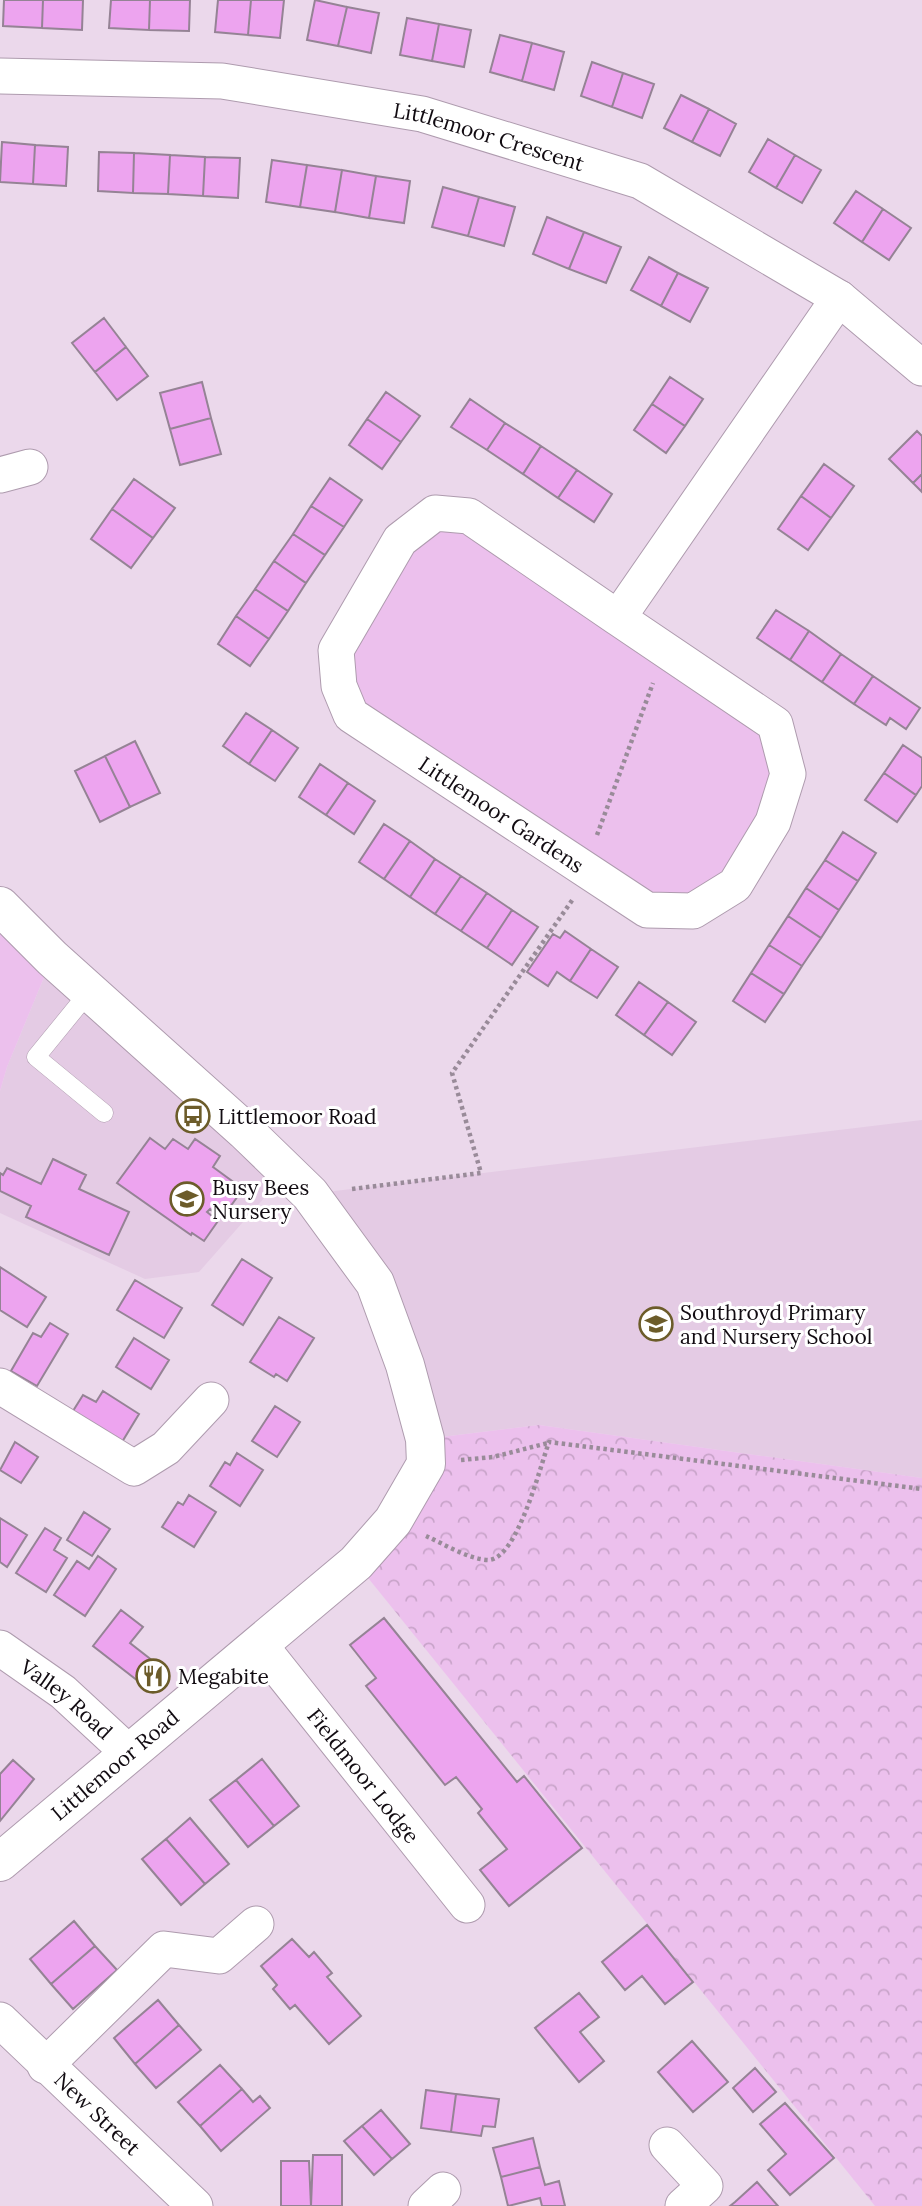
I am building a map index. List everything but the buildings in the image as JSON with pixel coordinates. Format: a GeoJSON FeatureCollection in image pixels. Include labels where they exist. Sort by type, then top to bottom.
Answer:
{"type":"FeatureCollection","features":[{"type":"Feature","properties":{"kind":"street","name":"Littlemoor Crescent"},"geometry":{"type":"LineString","coordinates":[[0,76],[222,81],[422,114],[640,181],[839,298],[922,368]]}},
{"type":"Feature","properties":{"kind":"street"},"geometry":{"type":"LineString","coordinates":[[618,618],[839,298]]}},
{"type":"Feature","properties":{"kind":"street","name":"Littlemoor Gardens"},"geometry":{"type":"LineString","coordinates":[[435,513],[469,516],[618,618],[775,724],[788,774],[773,822],[735,885],[693,911],[647,910],[351,715],[339,686],[336,650],[400,540],[435,513]]}},
{"type":"Feature","properties":{"kind":"street","name":"Littlemoor Road"},"geometry":{"type":"LineString","coordinates":[[0,906],[89,992],[245,1131],[310,1194],[375,1283],[405,1365],[425,1439],[426,1464],[393,1521],[356,1563],[0,1862]]}},
{"type":"Feature","properties":{"kind":"street"},"geometry":{"type":"LineString","coordinates":[[0,1385],[135,1468],[166,1448],[211,1401]]}},
{"type":"Feature","properties":{"kind":"street","name":"Fieldmoor Lodge"},"geometry":{"type":"LineString","coordinates":[[259,1644],[467,1905]]}},
{"type":"Feature","properties":{"kind":"street","name":"Valley Road"},"geometry":{"type":"LineString","coordinates":[[5,1661],[64,1692],[130,1754]]}},
{"type":"Feature","properties":{"kind":"street"},"geometry":{"type":"LineString","coordinates":[[45,2066],[164,1949],[219,1956],[256,1924]]}},
{"type":"Feature","properties":{"kind":"street","name":"New Street"},"geometry":{"type":"LineString","coordinates":[[0,2020],[45,2066],[195,2206]]}},
{"type":"Feature","properties":{"kind":"street"},"geometry":{"type":"LineString","coordinates":[[667,2145],[705,2186],[683,2206]]}},
{"type":"Feature","properties":{"kind":"lane"},"geometry":{"type":"LineString","coordinates":[[89,992],[36,1057],[104,1113]]}},
{"type":"Feature","properties":{"kind":"path"},"geometry":{"type":"LineString","coordinates":[[310,1194],[481,1173],[452,1073],[574,897],[665,649]]}},
{"type":"Feature","properties":{"kind":"path"},"geometry":{"type":"LineString","coordinates":[[393,1521],[478,1558],[491,1560],[502,1554],[517,1532],[549,1442]]}},
{"type":"Feature","properties":{"kind":"path"},"geometry":{"type":"LineString","coordinates":[[494,1457],[549,1442],[922,1489]]}},
{"type":"Feature","properties":{"kind":"shaded area"},"geometry":{"type":"Polygon","coordinates":[[[52,958],[287,1172],[199,1272],[145,1279],[0,1213],[0,1091],[7,1067],[52,958]]]}},
{"type":"Feature","properties":{"kind":"shaded area","name":"Southroyd Primary and Nursery School"},"geometry":{"type":"Polygon","coordinates":[[[922,1120],[922,1478],[539,1425],[425,1439],[405,1365],[310,1194],[922,1120]]]}},
{"type":"Feature","properties":{"kind":"green space"},"geometry":{"type":"Polygon","coordinates":[[[435,513],[775,724],[788,774],[735,885],[647,910],[339,686],[410,531],[435,513]]]}},
{"type":"Feature","properties":{"kind":"green space"},"geometry":{"type":"Polygon","coordinates":[[[0,906],[52,958],[7,1067],[0,1091],[0,906]]]}},
{"type":"Feature","properties":{"kind":"green space"},"geometry":{"type":"Polygon","coordinates":[[[539,1425],[922,1478],[922,2206],[875,2206],[356,1563],[425,1439],[539,1425]]]}},
{"type":"Feature","properties":{"kind":"place","name":"Littlemoor Road"},"geometry":{"type":"Point","coordinates":[193,1116]}},
{"type":"Feature","properties":{"kind":"place","name":"Busy Bees Nursery"},"geometry":{"type":"Point","coordinates":[187,1199]}},
{"type":"Feature","properties":{"kind":"place","name":"Southroyd Primary and Nursery School"},"geometry":{"type":"Point","coordinates":[656,1324]}},
{"type":"Feature","properties":{"kind":"place","name":"Megabite"},"geometry":{"type":"Point","coordinates":[153,1676]}}]}
